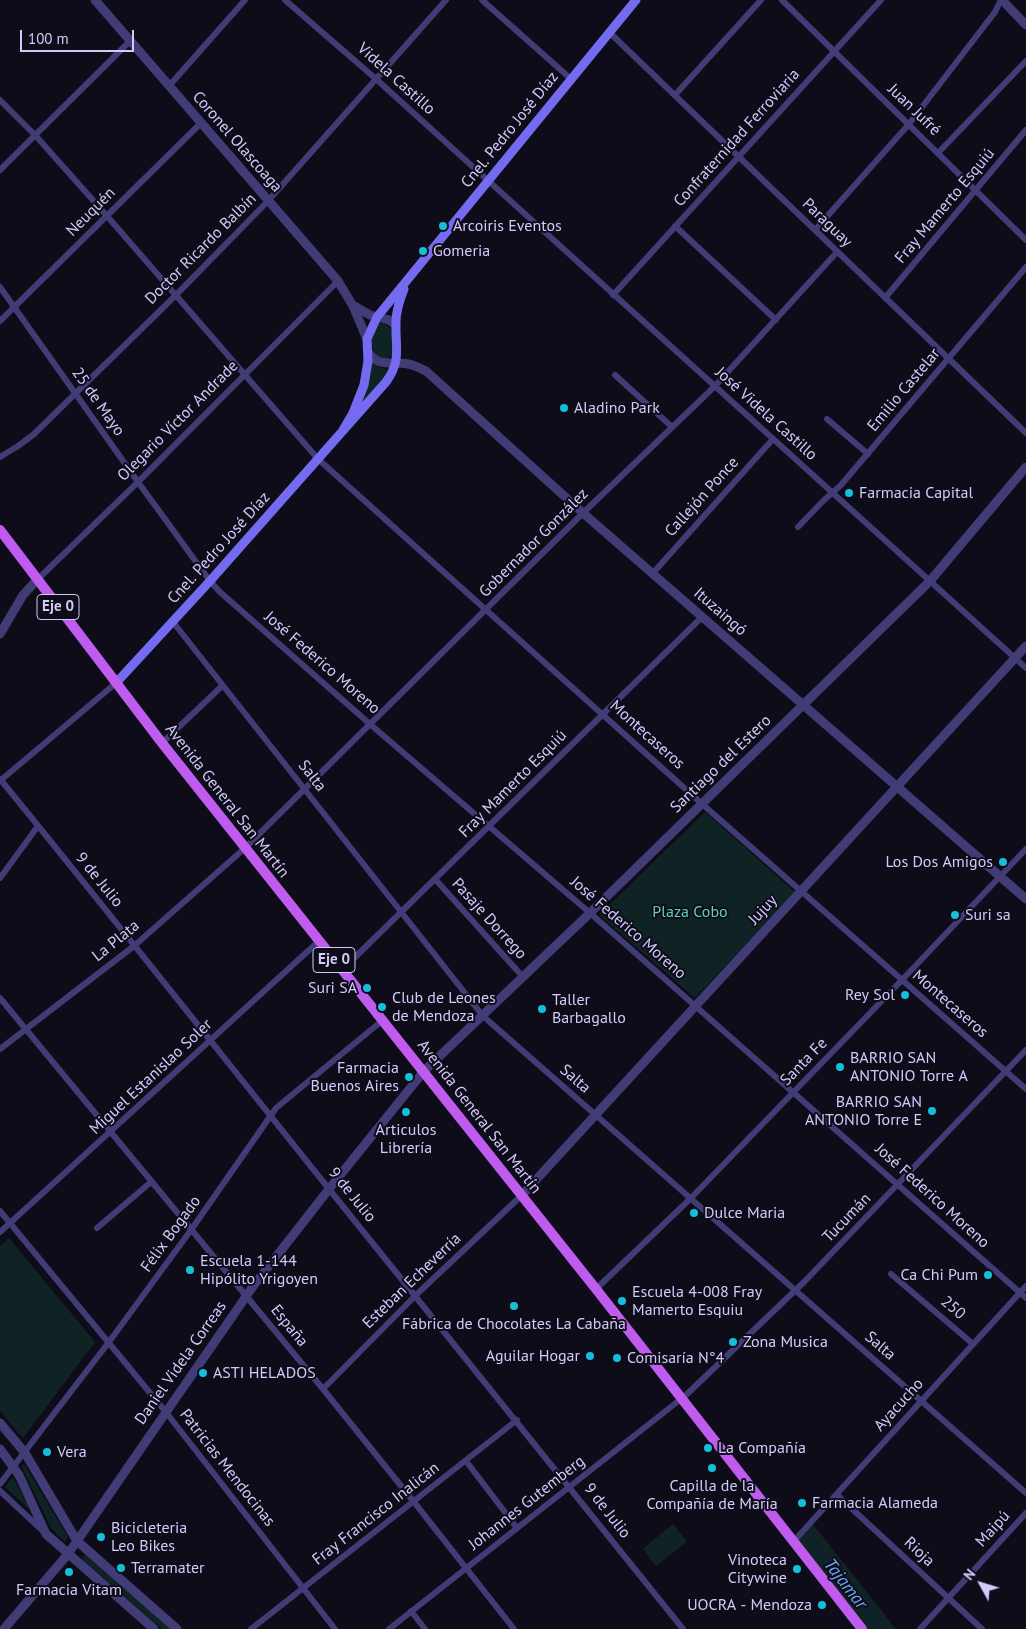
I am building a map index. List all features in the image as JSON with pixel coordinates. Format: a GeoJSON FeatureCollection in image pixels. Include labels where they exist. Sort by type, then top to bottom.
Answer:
{"type":"FeatureCollection","features":[{"type":"Feature","properties":{"kind":"main road","name":"Cnel. Pedro José Díaz"},"geometry":{"type":"LineString","coordinates":[[342,430],[353,413],[364,385],[368,352],[367,338],[372,327],[408,279],[636,0]]}},
{"type":"Feature","properties":{"kind":"main road","name":"Cnel. Pedro José Díaz"},"geometry":{"type":"LineString","coordinates":[[116,683],[210,581],[386,382],[392,373],[398,306],[408,279]]}},
{"type":"Feature","properties":{"kind":"main road","name":"Avenida General San Martín"},"geometry":{"type":"LineString","coordinates":[[0,530],[162,743],[522,1195],[862,1629]]}},
{"type":"Feature","properties":{"kind":"street","name":"Coronel Olascoaga"},"geometry":{"type":"LineString","coordinates":[[95,0],[338,281],[353,306],[367,338]]}},
{"type":"Feature","properties":{"kind":"street"},"geometry":{"type":"LineString","coordinates":[[169,86],[245,0]]}},
{"type":"Feature","properties":{"kind":"street","name":"Videla Castillo"},"geometry":{"type":"LineString","coordinates":[[285,0],[488,180]]}},
{"type":"Feature","properties":{"kind":"street","name":"Doctor Ricardo Balbín"},"geometry":{"type":"LineString","coordinates":[[0,457],[26,441],[176,295],[268,201],[446,0]]}},
{"type":"Feature","properties":{"kind":"street"},"geometry":{"type":"LineString","coordinates":[[482,0],[571,78]]}},
{"type":"Feature","properties":{"kind":"street"},"geometry":{"type":"LineString","coordinates":[[674,95],[761,0]]}},
{"type":"Feature","properties":{"kind":"street","name":"Juan Jufré"},"geometry":{"type":"LineString","coordinates":[[782,0],[1026,240]]}},
{"type":"Feature","properties":{"kind":"street","name":"Confraternidad Ferroviaria"},"geometry":{"type":"LineString","coordinates":[[613,295],[881,0]]}},
{"type":"Feature","properties":{"kind":"street"},"geometry":{"type":"LineString","coordinates":[[814,230],[909,124],[996,12],[1002,0],[1026,25]]}},
{"type":"Feature","properties":{"kind":"street","name":"Paraguay"},"geometry":{"type":"LineString","coordinates":[[609,32],[1026,433]]}},
{"type":"Feature","properties":{"kind":"street"},"geometry":{"type":"LineString","coordinates":[[0,170],[130,41]]}},
{"type":"Feature","properties":{"kind":"street"},"geometry":{"type":"LineString","coordinates":[[938,152],[1026,61]]}},
{"type":"Feature","properties":{"kind":"street","name":"Montecaseros"},"geometry":{"type":"LineString","coordinates":[[0,100],[35,135],[107,216],[243,375],[318,459],[701,803],[1026,1089]]}},
{"type":"Feature","properties":{"kind":"street","name":"Neuquén"},"geometry":{"type":"LineString","coordinates":[[0,321],[201,123]]}},
{"type":"Feature","properties":{"kind":"street","name":"Fray Mamerto Esquiú"},"geometry":{"type":"LineString","coordinates":[[885,298],[977,191],[1026,130]]}},
{"type":"Feature","properties":{"kind":"street","name":"José Videla Castillo"},"geometry":{"type":"LineString","coordinates":[[488,180],[1026,668]]}},
{"type":"Feature","properties":{"kind":"street"},"geometry":{"type":"LineString","coordinates":[[675,226],[776,320]]}},
{"type":"Feature","properties":{"kind":"street","name":"Gobernador González"},"geometry":{"type":"LineString","coordinates":[[245,848],[583,513],[714,387],[837,252]]}},
{"type":"Feature","properties":{"kind":"street","name":"Emilio Castelar"},"geometry":{"type":"LineString","coordinates":[[798,527],[868,454],[1026,267]]}},
{"type":"Feature","properties":{"kind":"street","name":"Olegario Víctor Andrade"},"geometry":{"type":"LineString","coordinates":[[37,580],[138,482],[338,281]]}},
{"type":"Feature","properties":{"kind":"street","name":"25 de Mayo"},"geometry":{"type":"LineString","coordinates":[[0,287],[210,581]]}},
{"type":"Feature","properties":{"kind":"street"},"geometry":{"type":"LineString","coordinates":[[353,306],[391,321],[396,325]]}},
{"type":"Feature","properties":{"kind":"street"},"geometry":{"type":"LineString","coordinates":[[368,352],[379,362],[394,360]]}},
{"type":"Feature","properties":{"kind":"street","name":"Ituzaingó"},"geometry":{"type":"LineString","coordinates":[[394,360],[410,364],[426,372],[583,513],[1026,899]]}},
{"type":"Feature","properties":{"kind":"street"},"geometry":{"type":"LineString","coordinates":[[615,375],[672,427]]}},
{"type":"Feature","properties":{"kind":"street"},"geometry":{"type":"LineString","coordinates":[[828,419],[868,454]]}},
{"type":"Feature","properties":{"kind":"street","name":"Callejón Ponce"},"geometry":{"type":"LineString","coordinates":[[652,573],[772,439]]}},
{"type":"Feature","properties":{"kind":"street","name":"Santiago del Estero"},"geometry":{"type":"LineString","coordinates":[[424,1072],[930,581],[1026,467]]}},
{"type":"Feature","properties":{"kind":"street"},"geometry":{"type":"LineString","coordinates":[[0,634],[23,595],[37,580]]}},
{"type":"Feature","properties":{"kind":"street","name":"José Federico Moreno"},"geometry":{"type":"LineString","coordinates":[[210,581],[371,725],[590,912],[794,1091],[897,1185],[1026,1298]]}},
{"type":"Feature","properties":{"kind":"street","name":"Fray Mamerto Esquiú"},"geometry":{"type":"LineString","coordinates":[[342,970],[702,617]]}},
{"type":"Feature","properties":{"kind":"street","name":"Salta"},"geometry":{"type":"LineString","coordinates":[[173,622],[482,1016],[1026,1492]]}},
{"type":"Feature","properties":{"kind":"street","name":"Jujuy"},"geometry":{"type":"LineString","coordinates":[[522,1195],[1026,646]]}},
{"type":"Feature","properties":{"kind":"street"},"geometry":{"type":"LineString","coordinates":[[0,780],[116,683]]}},
{"type":"Feature","properties":{"kind":"street"},"geometry":{"type":"LineString","coordinates":[[162,743],[222,686]]}},
{"type":"Feature","properties":{"kind":"street","name":"9 de Julio"},"geometry":{"type":"LineString","coordinates":[[0,780],[517,1420],[683,1629]]}},
{"type":"Feature","properties":{"kind":"street"},"geometry":{"type":"LineString","coordinates":[[0,878],[38,826]]}},
{"type":"Feature","properties":{"kind":"street","name":"La Plata"},"geometry":{"type":"LineString","coordinates":[[0,1049],[134,946],[245,848]]}},
{"type":"Feature","properties":{"kind":"street","name":"Santa Fe"},"geometry":{"type":"LineString","coordinates":[[596,1290],[690,1198],[902,980],[1026,849]]}},
{"type":"Feature","properties":{"kind":"street","name":"Pasaje Dorrego"},"geometry":{"type":"LineString","coordinates":[[435,879],[523,977]]}},
{"type":"Feature","properties":{"kind":"street","name":"Miguel Estanislao Soler"},"geometry":{"type":"LineString","coordinates":[[0,1232],[319,941]]}},
{"type":"Feature","properties":{"kind":"street","name":"España"},"geometry":{"type":"LineString","coordinates":[[0,998],[323,1389],[514,1629]]}},
{"type":"Feature","properties":{"kind":"street","name":"Félix Bogado"},"geometry":{"type":"LineString","coordinates":[[0,1484],[109,1342],[191,1230],[276,1108],[383,1020]]}},
{"type":"Feature","properties":{"kind":"street","name":"Tucumán"},"geometry":{"type":"LineString","coordinates":[[681,1399],[795,1290],[1026,1050]]}},
{"type":"Feature","properties":{"kind":"street","name":"Daniel Videla Correas"},"geometry":{"type":"LineString","coordinates":[[4,1629],[68,1554],[246,1296],[329,1189],[424,1072]]}},
{"type":"Feature","properties":{"kind":"street"},"geometry":{"type":"LineString","coordinates":[[97,1228],[151,1182]]}},
{"type":"Feature","properties":{"kind":"street","name":"Esteban Echeverría"},"geometry":{"type":"LineString","coordinates":[[323,1389],[416,1295],[522,1195]]}},
{"type":"Feature","properties":{"kind":"street","name":"Patricias Mendocinas"},"geometry":{"type":"LineString","coordinates":[[0,1211],[165,1411],[336,1629]]}},
{"type":"Feature","properties":{"kind":"street","name":"250"},"geometry":{"type":"LineString","coordinates":[[891,1274],[973,1344]]}},
{"type":"Feature","properties":{"kind":"street","name":"Ayacucho"},"geometry":{"type":"LineString","coordinates":[[793,1542],[1026,1286]]}},
{"type":"Feature","properties":{"kind":"street","name":"Johannes Gutemberg"},"geometry":{"type":"LineString","coordinates":[[389,1629],[681,1399]]}},
{"type":"Feature","properties":{"kind":"street","name":"Fray Francisco Inalicán"},"geometry":{"type":"LineString","coordinates":[[251,1629],[517,1420]]}},
{"type":"Feature","properties":{"kind":"street"},"geometry":{"type":"LineString","coordinates":[[0,1423],[25,1453],[77,1541],[177,1629]]}},
{"type":"Feature","properties":{"kind":"street"},"geometry":{"type":"LineString","coordinates":[[0,1449],[14,1467],[46,1534]]}},
{"type":"Feature","properties":{"kind":"street"},"geometry":{"type":"LineString","coordinates":[[466,1461],[518,1528]]}},
{"type":"Feature","properties":{"kind":"street"},"geometry":{"type":"LineString","coordinates":[[0,1491],[68,1554],[154,1629]]}},
{"type":"Feature","properties":{"kind":"street","name":"Rioja"},"geometry":{"type":"LineString","coordinates":[[836,1494],[982,1629]]}},
{"type":"Feature","properties":{"kind":"street","name":"Maipú"},"geometry":{"type":"LineString","coordinates":[[920,1629],[1026,1513]]}},
{"type":"Feature","properties":{"kind":"street"},"geometry":{"type":"LineString","coordinates":[[411,1612],[425,1629]]}},
{"type":"Feature","properties":{"kind":"green space"},"geometry":{"type":"Polygon","coordinates":[[[383,323],[392,332],[392,355],[385,360],[380,359],[372,346],[378,324],[383,323]]]}},
{"type":"Feature","properties":{"kind":"green space"},"geometry":{"type":"Polygon","coordinates":[[[372,363],[388,370],[385,377],[356,413],[372,363]]]}},
{"type":"Feature","properties":{"kind":"green space","name":"Plaza Cobo"},"geometry":{"type":"Polygon","coordinates":[[[705,812],[795,892],[695,998],[599,915],[705,812]]]}},
{"type":"Feature","properties":{"kind":"green space"},"geometry":{"type":"Polygon","coordinates":[[[9,1238],[95,1342],[23,1438],[0,1411],[0,1246],[9,1238]]]}},
{"type":"Feature","properties":{"kind":"green space"},"geometry":{"type":"Polygon","coordinates":[[[24,1464],[68,1537],[65,1542],[51,1528],[22,1467],[24,1464]]]}},
{"type":"Feature","properties":{"kind":"green space"},"geometry":{"type":"Polygon","coordinates":[[[13,1477],[30,1510],[5,1487],[13,1477]]]}},
{"type":"Feature","properties":{"kind":"green space"},"geometry":{"type":"Polygon","coordinates":[[[811,1522],[896,1629],[862,1629],[793,1542],[811,1522]]]}},
{"type":"Feature","properties":{"kind":"green space"},"geometry":{"type":"Polygon","coordinates":[[[673,1524],[687,1542],[656,1566],[643,1549],[673,1524]]]}},
{"type":"Feature","properties":{"kind":"green space"},"geometry":{"type":"Polygon","coordinates":[[[85,1554],[171,1629],[162,1629],[82,1559],[85,1554]]]}},
{"type":"Feature","properties":{"kind":"waterway","name":"Tajamar"},"geometry":{"type":"LineString","coordinates":[[810,1539],[881,1629]]}},
{"type":"Feature","properties":{"kind":"place","name":"Arcoiris Eventos"},"geometry":{"type":"Point","coordinates":[443,226]}},
{"type":"Feature","properties":{"kind":"place","name":"Gomeria"},"geometry":{"type":"Point","coordinates":[423,251]}},
{"type":"Feature","properties":{"kind":"place","name":"Aladino Park"},"geometry":{"type":"Point","coordinates":[564,408]}},
{"type":"Feature","properties":{"kind":"place","name":"Farmacia Capital"},"geometry":{"type":"Point","coordinates":[849,493]}},
{"type":"Feature","properties":{"kind":"place","name":"Los Dos Amigos"},"geometry":{"type":"Point","coordinates":[1003,862]}},
{"type":"Feature","properties":{"kind":"place","name":"Suri sa"},"geometry":{"type":"Point","coordinates":[955,915]}},
{"type":"Feature","properties":{"kind":"place","name":"Suri SA"},"geometry":{"type":"Point","coordinates":[367,988]}},
{"type":"Feature","properties":{"kind":"place","name":"Rey Sol"},"geometry":{"type":"Point","coordinates":[905,995]}},
{"type":"Feature","properties":{"kind":"place","name":"Club de Leones de Mendoza"},"geometry":{"type":"Point","coordinates":[382,1007]}},
{"type":"Feature","properties":{"kind":"place","name":"Taller Barbagallo"},"geometry":{"type":"Point","coordinates":[542,1009]}},
{"type":"Feature","properties":{"kind":"place","name":"BARRIO SAN ANTONIO Torre A"},"geometry":{"type":"Point","coordinates":[840,1067]}},
{"type":"Feature","properties":{"kind":"place","name":"Farmacia Buenos Aires"},"geometry":{"type":"Point","coordinates":[409,1077]}},
{"type":"Feature","properties":{"kind":"place","name":"BARRIO SAN ANTONIO Torre E"},"geometry":{"type":"Point","coordinates":[932,1111]}},
{"type":"Feature","properties":{"kind":"place","name":"Articulos Librería"},"geometry":{"type":"Point","coordinates":[406,1112]}},
{"type":"Feature","properties":{"kind":"place","name":"Dulce Maria"},"geometry":{"type":"Point","coordinates":[694,1213]}},
{"type":"Feature","properties":{"kind":"place","name":"Escuela 1-144 Hipólito Yrigoyen"},"geometry":{"type":"Point","coordinates":[190,1270]}},
{"type":"Feature","properties":{"kind":"place","name":"Ca Chi Pum"},"geometry":{"type":"Point","coordinates":[988,1275]}},
{"type":"Feature","properties":{"kind":"place","name":"Escuela 4-008 Fray Mamerto Esquiu"},"geometry":{"type":"Point","coordinates":[622,1301]}},
{"type":"Feature","properties":{"kind":"place","name":"Fábrica de Chocolates La Cabaña"},"geometry":{"type":"Point","coordinates":[514,1306]}},
{"type":"Feature","properties":{"kind":"place","name":"Zona Musica"},"geometry":{"type":"Point","coordinates":[733,1342]}},
{"type":"Feature","properties":{"kind":"place","name":"Aguilar Hogar"},"geometry":{"type":"Point","coordinates":[590,1356]}},
{"type":"Feature","properties":{"kind":"place","name":"Comisaría N°4"},"geometry":{"type":"Point","coordinates":[617,1358]}},
{"type":"Feature","properties":{"kind":"place","name":"ASTI HELADOS"},"geometry":{"type":"Point","coordinates":[203,1373]}},
{"type":"Feature","properties":{"kind":"place","name":"La Compañía"},"geometry":{"type":"Point","coordinates":[708,1448]}},
{"type":"Feature","properties":{"kind":"place","name":"Vera"},"geometry":{"type":"Point","coordinates":[47,1452]}},
{"type":"Feature","properties":{"kind":"place","name":"Capilla de la Compañía de María"},"geometry":{"type":"Point","coordinates":[712,1468]}},
{"type":"Feature","properties":{"kind":"place","name":"Farmacia Alameda"},"geometry":{"type":"Point","coordinates":[802,1503]}},
{"type":"Feature","properties":{"kind":"place","name":"Bicicleteria Leo Bikes"},"geometry":{"type":"Point","coordinates":[101,1537]}},
{"type":"Feature","properties":{"kind":"place","name":"Terramater"},"geometry":{"type":"Point","coordinates":[121,1568]}},
{"type":"Feature","properties":{"kind":"place","name":"Vinoteca Citywine"},"geometry":{"type":"Point","coordinates":[797,1569]}},
{"type":"Feature","properties":{"kind":"place","name":"Farmacia Vitam"},"geometry":{"type":"Point","coordinates":[69,1572]}},
{"type":"Feature","properties":{"kind":"place","name":"UOCRA - Mendoza"},"geometry":{"type":"Point","coordinates":[822,1605]}}]}
